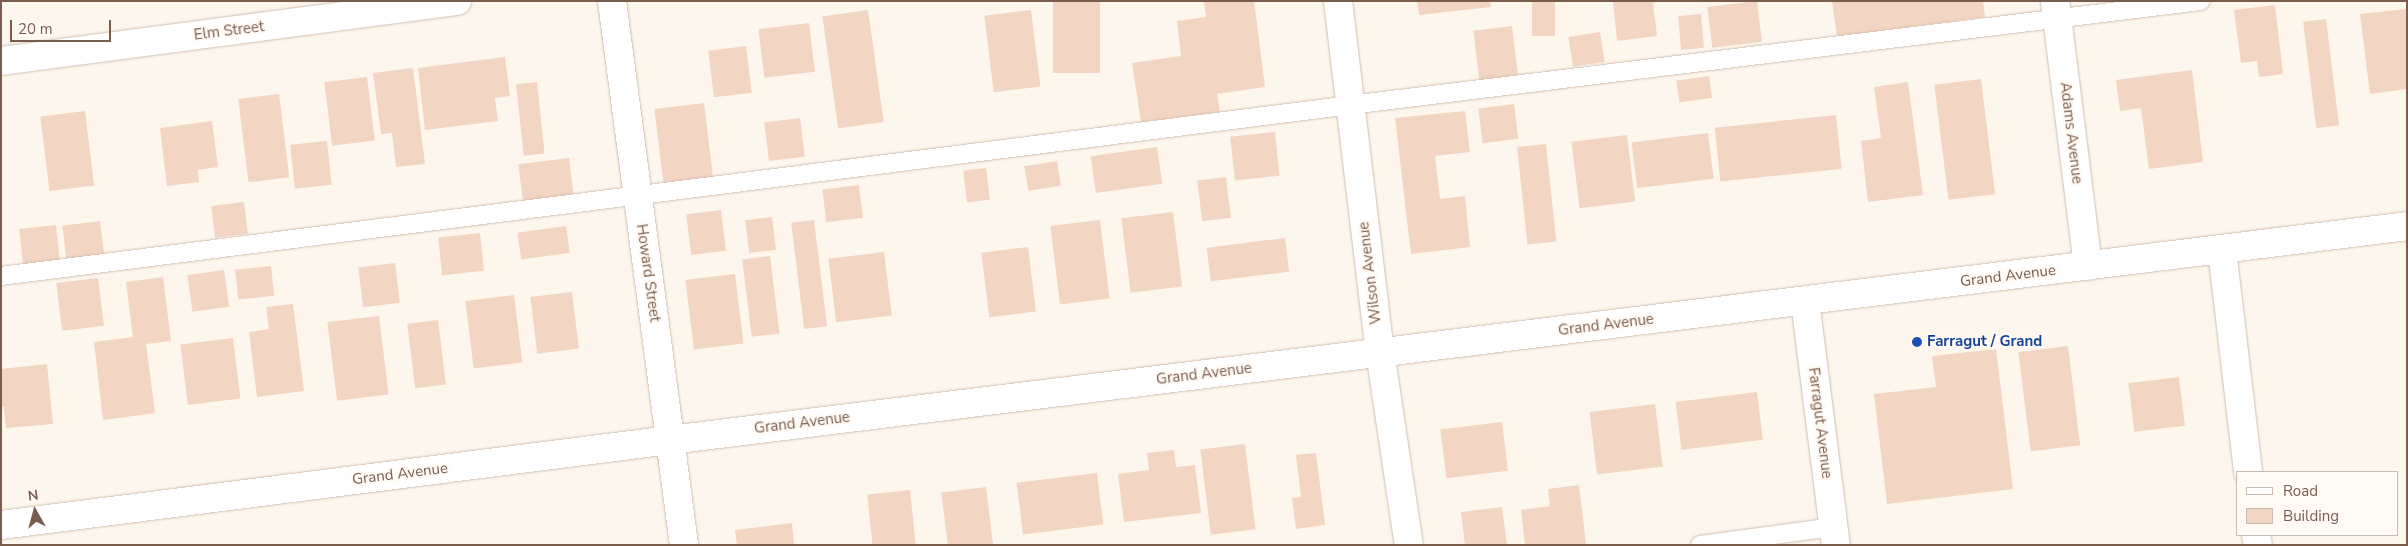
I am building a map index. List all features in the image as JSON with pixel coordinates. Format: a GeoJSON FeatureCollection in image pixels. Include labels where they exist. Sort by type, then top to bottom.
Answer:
{"type":"FeatureCollection","features":[{"type":"Feature","properties":{"kind":"main road","name":"Elm Street"},"geometry":{"type":"LineString","coordinates":[[1,60],[457,1]]}},
{"type":"Feature","properties":{"kind":"main road","name":"Howard Street"},"geometry":{"type":"LineString","coordinates":[[612,1],[684,545]]}},
{"type":"Feature","properties":{"kind":"main road","name":"Wilson Avenue"},"geometry":{"type":"LineString","coordinates":[[1338,1],[1380,352],[1409,545]]}},
{"type":"Feature","properties":{"kind":"main road","name":"Adams Avenue"},"geometry":{"type":"LineString","coordinates":[[2056,10],[2088,266]]}},
{"type":"Feature","properties":{"kind":"main road","name":"Grand Avenue"},"geometry":{"type":"LineString","coordinates":[[1,526],[670,440],[2407,226]]}},
{"type":"Feature","properties":{"kind":"main road"},"geometry":{"type":"LineString","coordinates":[[2222,250],[2248,471]]}},
{"type":"Feature","properties":{"kind":"main road","name":"Farragut Avenue"},"geometry":{"type":"LineString","coordinates":[[1805,301],[1835,536]]}},
{"type":"Feature","properties":{"kind":"lane"},"geometry":{"type":"LineString","coordinates":[[1,276],[638,197],[1350,105],[2056,10],[2201,1]]}},
{"type":"Feature","properties":{"kind":"lane"},"geometry":{"type":"LineString","coordinates":[[1700,545],[1835,536]]}},
{"type":"Feature","properties":{"kind":"building"},"geometry":{"type":"Polygon","coordinates":[[[1053,1],[1100,1],[1100,73],[1053,73],[1053,1]]]}},
{"type":"Feature","properties":{"kind":"building"},"geometry":{"type":"Polygon","coordinates":[[[1204,1],[1254,1],[1265,87],[1217,94],[1220,112],[1141,122],[1132,63],[1181,56],[1177,21],[1206,17],[1204,1]]]}},
{"type":"Feature","properties":{"kind":"building"},"geometry":{"type":"Polygon","coordinates":[[[1417,1],[1490,1],[1491,7],[1419,15],[1417,1]]]}},
{"type":"Feature","properties":{"kind":"building"},"geometry":{"type":"Polygon","coordinates":[[[1532,1],[1555,1],[1555,36],[1532,36],[1532,1]]]}},
{"type":"Feature","properties":{"kind":"building"},"geometry":{"type":"Polygon","coordinates":[[[1613,1],[1658,1],[1653,3],[1657,36],[1617,41],[1613,1]]]}},
{"type":"Feature","properties":{"kind":"building"},"geometry":{"type":"Polygon","coordinates":[[[1757,1],[1762,42],[1712,48],[1707,7],[1757,1]]]}},
{"type":"Feature","properties":{"kind":"building"},"geometry":{"type":"Polygon","coordinates":[[[1832,1],[1983,1],[1985,17],[1837,37],[1832,1]]]}},
{"type":"Feature","properties":{"kind":"building"},"geometry":{"type":"Polygon","coordinates":[[[2275,5],[2283,74],[2259,77],[2257,61],[2241,63],[2234,10],[2275,5]]]}},
{"type":"Feature","properties":{"kind":"building"},"geometry":{"type":"Polygon","coordinates":[[[2406,9],[2407,89],[2370,94],[2360,14],[2406,9]]]}},
{"type":"Feature","properties":{"kind":"building"},"geometry":{"type":"Polygon","coordinates":[[[868,10],[884,122],[838,128],[822,16],[868,10]]]}},
{"type":"Feature","properties":{"kind":"building"},"geometry":{"type":"Polygon","coordinates":[[[1031,10],[1040,86],[994,92],[984,16],[1031,10]]]}},
{"type":"Feature","properties":{"kind":"building"},"geometry":{"type":"Polygon","coordinates":[[[1701,14],[1704,48],[1681,50],[1678,16],[1701,14]]]}},
{"type":"Feature","properties":{"kind":"building"},"geometry":{"type":"Polygon","coordinates":[[[2326,19],[2339,125],[2316,128],[2303,22],[2326,19]]]}},
{"type":"Feature","properties":{"kind":"building"},"geometry":{"type":"Polygon","coordinates":[[[809,23],[815,72],[764,78],[758,29],[809,23]]]}},
{"type":"Feature","properties":{"kind":"building"},"geometry":{"type":"Polygon","coordinates":[[[1512,26],[1518,76],[1479,80],[1473,31],[1512,26]]]}},
{"type":"Feature","properties":{"kind":"building"},"geometry":{"type":"Polygon","coordinates":[[[1600,32],[1605,62],[1573,67],[1568,37],[1600,32]]]}},
{"type":"Feature","properties":{"kind":"building"},"geometry":{"type":"Polygon","coordinates":[[[746,46],[752,93],[714,97],[708,51],[746,46]]]}},
{"type":"Feature","properties":{"kind":"building"},"geometry":{"type":"Polygon","coordinates":[[[505,57],[510,96],[495,98],[498,121],[425,130],[418,68],[505,57]]]}},
{"type":"Feature","properties":{"kind":"building"},"geometry":{"type":"Polygon","coordinates":[[[413,68],[425,164],[396,167],[392,133],[381,134],[373,73],[413,68]]]}},
{"type":"Feature","properties":{"kind":"building"},"geometry":{"type":"Polygon","coordinates":[[[2192,70],[2203,162],[2149,169],[2141,108],[2120,111],[2116,80],[2192,70]]]}},
{"type":"Feature","properties":{"kind":"building"},"geometry":{"type":"Polygon","coordinates":[[[1709,76],[1712,98],[1679,102],[1676,81],[1709,76]]]}},
{"type":"Feature","properties":{"kind":"building"},"geometry":{"type":"Polygon","coordinates":[[[367,77],[375,141],[332,146],[324,82],[367,77]]]}},
{"type":"Feature","properties":{"kind":"building"},"geometry":{"type":"Polygon","coordinates":[[[1981,79],[1995,194],[1948,200],[1934,85],[1981,79]]]}},
{"type":"Feature","properties":{"kind":"building"},"geometry":{"type":"Polygon","coordinates":[[[537,82],[545,154],[524,156],[516,84],[537,82]]]}},
{"type":"Feature","properties":{"kind":"building"},"geometry":{"type":"Polygon","coordinates":[[[1908,82],[1923,195],[1868,202],[1861,141],[1881,138],[1874,87],[1908,82]]]}},
{"type":"Feature","properties":{"kind":"building"},"geometry":{"type":"Polygon","coordinates":[[[279,94],[289,177],[249,182],[238,99],[279,94]]]}},
{"type":"Feature","properties":{"kind":"building"},"geometry":{"type":"Polygon","coordinates":[[[704,103],[714,182],[664,188],[654,109],[704,103]]]}},
{"type":"Feature","properties":{"kind":"building"},"geometry":{"type":"Polygon","coordinates":[[[1514,104],[1518,139],[1483,143],[1478,108],[1514,104]]]}},
{"type":"Feature","properties":{"kind":"building"},"geometry":{"type":"Polygon","coordinates":[[[85,111],[94,185],[49,191],[40,116],[85,111]]]}},
{"type":"Feature","properties":{"kind":"building"},"geometry":{"type":"Polygon","coordinates":[[[1465,111],[1470,152],[1435,156],[1440,199],[1465,196],[1470,247],[1411,254],[1395,118],[1465,111]]]}},
{"type":"Feature","properties":{"kind":"building"},"geometry":{"type":"Polygon","coordinates":[[[1836,115],[1842,169],[1720,181],[1715,128],[1836,115]]]}},
{"type":"Feature","properties":{"kind":"building"},"geometry":{"type":"Polygon","coordinates":[[[800,118],[805,157],[769,161],[764,122],[800,118]]]}},
{"type":"Feature","properties":{"kind":"building"},"geometry":{"type":"Polygon","coordinates":[[[212,121],[218,167],[198,170],[199,182],[167,186],[160,128],[212,121]]]}},
{"type":"Feature","properties":{"kind":"building"},"geometry":{"type":"Polygon","coordinates":[[[1275,132],[1280,176],[1235,180],[1230,137],[1275,132]]]}},
{"type":"Feature","properties":{"kind":"building"},"geometry":{"type":"Polygon","coordinates":[[[1708,133],[1714,179],[1637,188],[1632,142],[1708,133]]]}},
{"type":"Feature","properties":{"kind":"building"},"geometry":{"type":"Polygon","coordinates":[[[1627,135],[1635,202],[1580,208],[1571,142],[1627,135]]]}},
{"type":"Feature","properties":{"kind":"building"},"geometry":{"type":"Polygon","coordinates":[[[327,141],[332,185],[295,189],[290,145],[327,141]]]}},
{"type":"Feature","properties":{"kind":"building"},"geometry":{"type":"Polygon","coordinates":[[[1546,144],[1556,241],[1527,244],[1517,147],[1546,144]]]}},
{"type":"Feature","properties":{"kind":"building"},"geometry":{"type":"Polygon","coordinates":[[[1157,147],[1162,184],[1096,193],[1091,156],[1157,147]]]}},
{"type":"Feature","properties":{"kind":"building"},"geometry":{"type":"Polygon","coordinates":[[[569,158],[574,196],[523,202],[518,164],[569,158]]]}},
{"type":"Feature","properties":{"kind":"building"},"geometry":{"type":"Polygon","coordinates":[[[1057,161],[1061,186],[1028,191],[1024,166],[1057,161]]]}},
{"type":"Feature","properties":{"kind":"building"},"geometry":{"type":"Polygon","coordinates":[[[986,168],[990,200],[967,203],[963,171],[986,168]]]}},
{"type":"Feature","properties":{"kind":"building"},"geometry":{"type":"Polygon","coordinates":[[[1226,177],[1231,218],[1202,221],[1197,181],[1226,177]]]}},
{"type":"Feature","properties":{"kind":"building"},"geometry":{"type":"Polygon","coordinates":[[[859,185],[863,218],[826,222],[822,190],[859,185]]]}},
{"type":"Feature","properties":{"kind":"building"},"geometry":{"type":"Polygon","coordinates":[[[244,202],[248,234],[215,238],[211,206],[244,202]]]}},
{"type":"Feature","properties":{"kind":"building"},"geometry":{"type":"Polygon","coordinates":[[[721,210],[726,251],[691,255],[686,214],[721,210]]]}},
{"type":"Feature","properties":{"kind":"building"},"geometry":{"type":"Polygon","coordinates":[[[1173,212],[1182,286],[1131,293],[1121,218],[1173,212]]]}},
{"type":"Feature","properties":{"kind":"building"},"geometry":{"type":"Polygon","coordinates":[[[772,217],[776,250],[749,253],[745,220],[772,217]]]}},
{"type":"Feature","properties":{"kind":"building"},"geometry":{"type":"Polygon","coordinates":[[[814,220],[827,326],[804,329],[791,223],[814,220]]]}},
{"type":"Feature","properties":{"kind":"building"},"geometry":{"type":"Polygon","coordinates":[[[1100,220],[1110,298],[1060,305],[1050,226],[1100,220]]]}},
{"type":"Feature","properties":{"kind":"building"},"geometry":{"type":"Polygon","coordinates":[[[100,221],[105,259],[67,263],[62,226],[100,221]]]}},
{"type":"Feature","properties":{"kind":"building"},"geometry":{"type":"Polygon","coordinates":[[[56,225],[60,262],[23,266],[19,229],[56,225]]]}},
{"type":"Feature","properties":{"kind":"building"},"geometry":{"type":"Polygon","coordinates":[[[566,226],[570,253],[521,260],[517,233],[566,226]]]}},
{"type":"Feature","properties":{"kind":"building"},"geometry":{"type":"Polygon","coordinates":[[[480,233],[484,271],[442,275],[438,237],[480,233]]]}},
{"type":"Feature","properties":{"kind":"building"},"geometry":{"type":"Polygon","coordinates":[[[1285,238],[1289,272],[1211,281],[1207,248],[1285,238]]]}},
{"type":"Feature","properties":{"kind":"building"},"geometry":{"type":"Polygon","coordinates":[[[1028,247],[1036,312],[989,317],[981,253],[1028,247]]]}},
{"type":"Feature","properties":{"kind":"building"},"geometry":{"type":"Polygon","coordinates":[[[884,252],[892,316],[836,322],[828,259],[884,252]]]}},
{"type":"Feature","properties":{"kind":"building"},"geometry":{"type":"Polygon","coordinates":[[[770,256],[780,333],[752,337],[742,259],[770,256]]]}},
{"type":"Feature","properties":{"kind":"building"},"geometry":{"type":"Polygon","coordinates":[[[395,263],[400,303],[363,307],[358,268],[395,263]]]}},
{"type":"Feature","properties":{"kind":"building"},"geometry":{"type":"Polygon","coordinates":[[[271,266],[274,296],[238,300],[235,270],[271,266]]]}},
{"type":"Feature","properties":{"kind":"building"},"geometry":{"type":"Polygon","coordinates":[[[224,270],[229,307],[193,312],[187,275],[224,270]]]}},
{"type":"Feature","properties":{"kind":"building"},"geometry":{"type":"Polygon","coordinates":[[[735,274],[744,343],[694,350],[685,280],[735,274]]]}},
{"type":"Feature","properties":{"kind":"building"},"geometry":{"type":"Polygon","coordinates":[[[163,277],[171,341],[146,344],[155,413],[103,420],[94,342],[133,337],[126,282],[163,277]]]}},
{"type":"Feature","properties":{"kind":"building"},"geometry":{"type":"Polygon","coordinates":[[[98,278],[104,326],[62,331],[56,283],[98,278]]]}},
{"type":"Feature","properties":{"kind":"building"},"geometry":{"type":"Polygon","coordinates":[[[572,292],[579,349],[537,354],[530,297],[572,292]]]}},
{"type":"Feature","properties":{"kind":"building"},"geometry":{"type":"Polygon","coordinates":[[[514,295],[522,362],[474,368],[465,301],[514,295]]]}},
{"type":"Feature","properties":{"kind":"building"},"geometry":{"type":"Polygon","coordinates":[[[293,304],[304,391],[257,397],[249,332],[269,329],[266,307],[293,304]]]}},
{"type":"Feature","properties":{"kind":"building"},"geometry":{"type":"Polygon","coordinates":[[[379,316],[389,394],[337,401],[327,322],[379,316]]]}},
{"type":"Feature","properties":{"kind":"building"},"geometry":{"type":"Polygon","coordinates":[[[438,320],[446,385],[415,388],[407,324],[438,320]]]}},
{"type":"Feature","properties":{"kind":"building"},"geometry":{"type":"Polygon","coordinates":[[[233,338],[240,399],[188,405],[180,344],[233,338]]]}},
{"type":"Feature","properties":{"kind":"building"},"geometry":{"type":"Polygon","coordinates":[[[2068,346],[2080,445],[2031,451],[2018,352],[2068,346]]]}},
{"type":"Feature","properties":{"kind":"building"},"geometry":{"type":"Polygon","coordinates":[[[1996,349],[2013,489],[1887,504],[1874,394],[1936,387],[1932,356],[1996,349]]]}},
{"type":"Feature","properties":{"kind":"building"},"geometry":{"type":"Polygon","coordinates":[[[47,364],[53,424],[6,428],[4,407],[1,407],[1,369],[47,364]]]}},
{"type":"Feature","properties":{"kind":"building"},"geometry":{"type":"Polygon","coordinates":[[[2179,377],[2185,426],[2134,432],[2128,383],[2179,377]]]}},
{"type":"Feature","properties":{"kind":"building"},"geometry":{"type":"Polygon","coordinates":[[[1757,392],[1763,440],[1681,450],[1676,402],[1757,392]]]}},
{"type":"Feature","properties":{"kind":"building"},"geometry":{"type":"Polygon","coordinates":[[[1655,404],[1663,467],[1597,475],[1589,412],[1655,404]]]}},
{"type":"Feature","properties":{"kind":"building"},"geometry":{"type":"Polygon","coordinates":[[[1502,422],[1508,471],[1446,478],[1440,430],[1502,422]]]}},
{"type":"Feature","properties":{"kind":"building"},"geometry":{"type":"Polygon","coordinates":[[[1245,444],[1255,529],[1211,535],[1200,449],[1245,444]]]}},
{"type":"Feature","properties":{"kind":"building"},"geometry":{"type":"Polygon","coordinates":[[[1174,450],[1176,467],[1195,465],[1201,513],[1124,522],[1118,474],[1149,470],[1147,453],[1174,450]]]}},
{"type":"Feature","properties":{"kind":"building"},"geometry":{"type":"Polygon","coordinates":[[[1316,453],[1325,525],[1296,529],[1292,498],[1301,497],[1296,455],[1316,453]]]}},
{"type":"Feature","properties":{"kind":"building"},"geometry":{"type":"Polygon","coordinates":[[[1097,473],[1103,525],[1023,534],[1017,483],[1097,473]]]}},
{"type":"Feature","properties":{"kind":"building"},"geometry":{"type":"Polygon","coordinates":[[[1579,485],[1586,544],[1525,545],[1521,510],[1550,506],[1548,489],[1579,485]]]}},
{"type":"Feature","properties":{"kind":"building"},"geometry":{"type":"Polygon","coordinates":[[[986,487],[993,545],[948,545],[941,492],[986,487]]]}},
{"type":"Feature","properties":{"kind":"building"},"geometry":{"type":"Polygon","coordinates":[[[910,490],[916,545],[873,545],[867,494],[910,490]]]}},
{"type":"Feature","properties":{"kind":"building"},"geometry":{"type":"Polygon","coordinates":[[[1502,507],[1507,545],[1465,545],[1461,512],[1502,507]]]}},
{"type":"Feature","properties":{"kind":"building"},"geometry":{"type":"Polygon","coordinates":[[[792,523],[794,545],[737,545],[735,530],[792,523]]]}},
{"type":"Feature","properties":{"kind":"place","name":"Farragut / Grand"},"geometry":{"type":"Point","coordinates":[1917,342]}}]}
